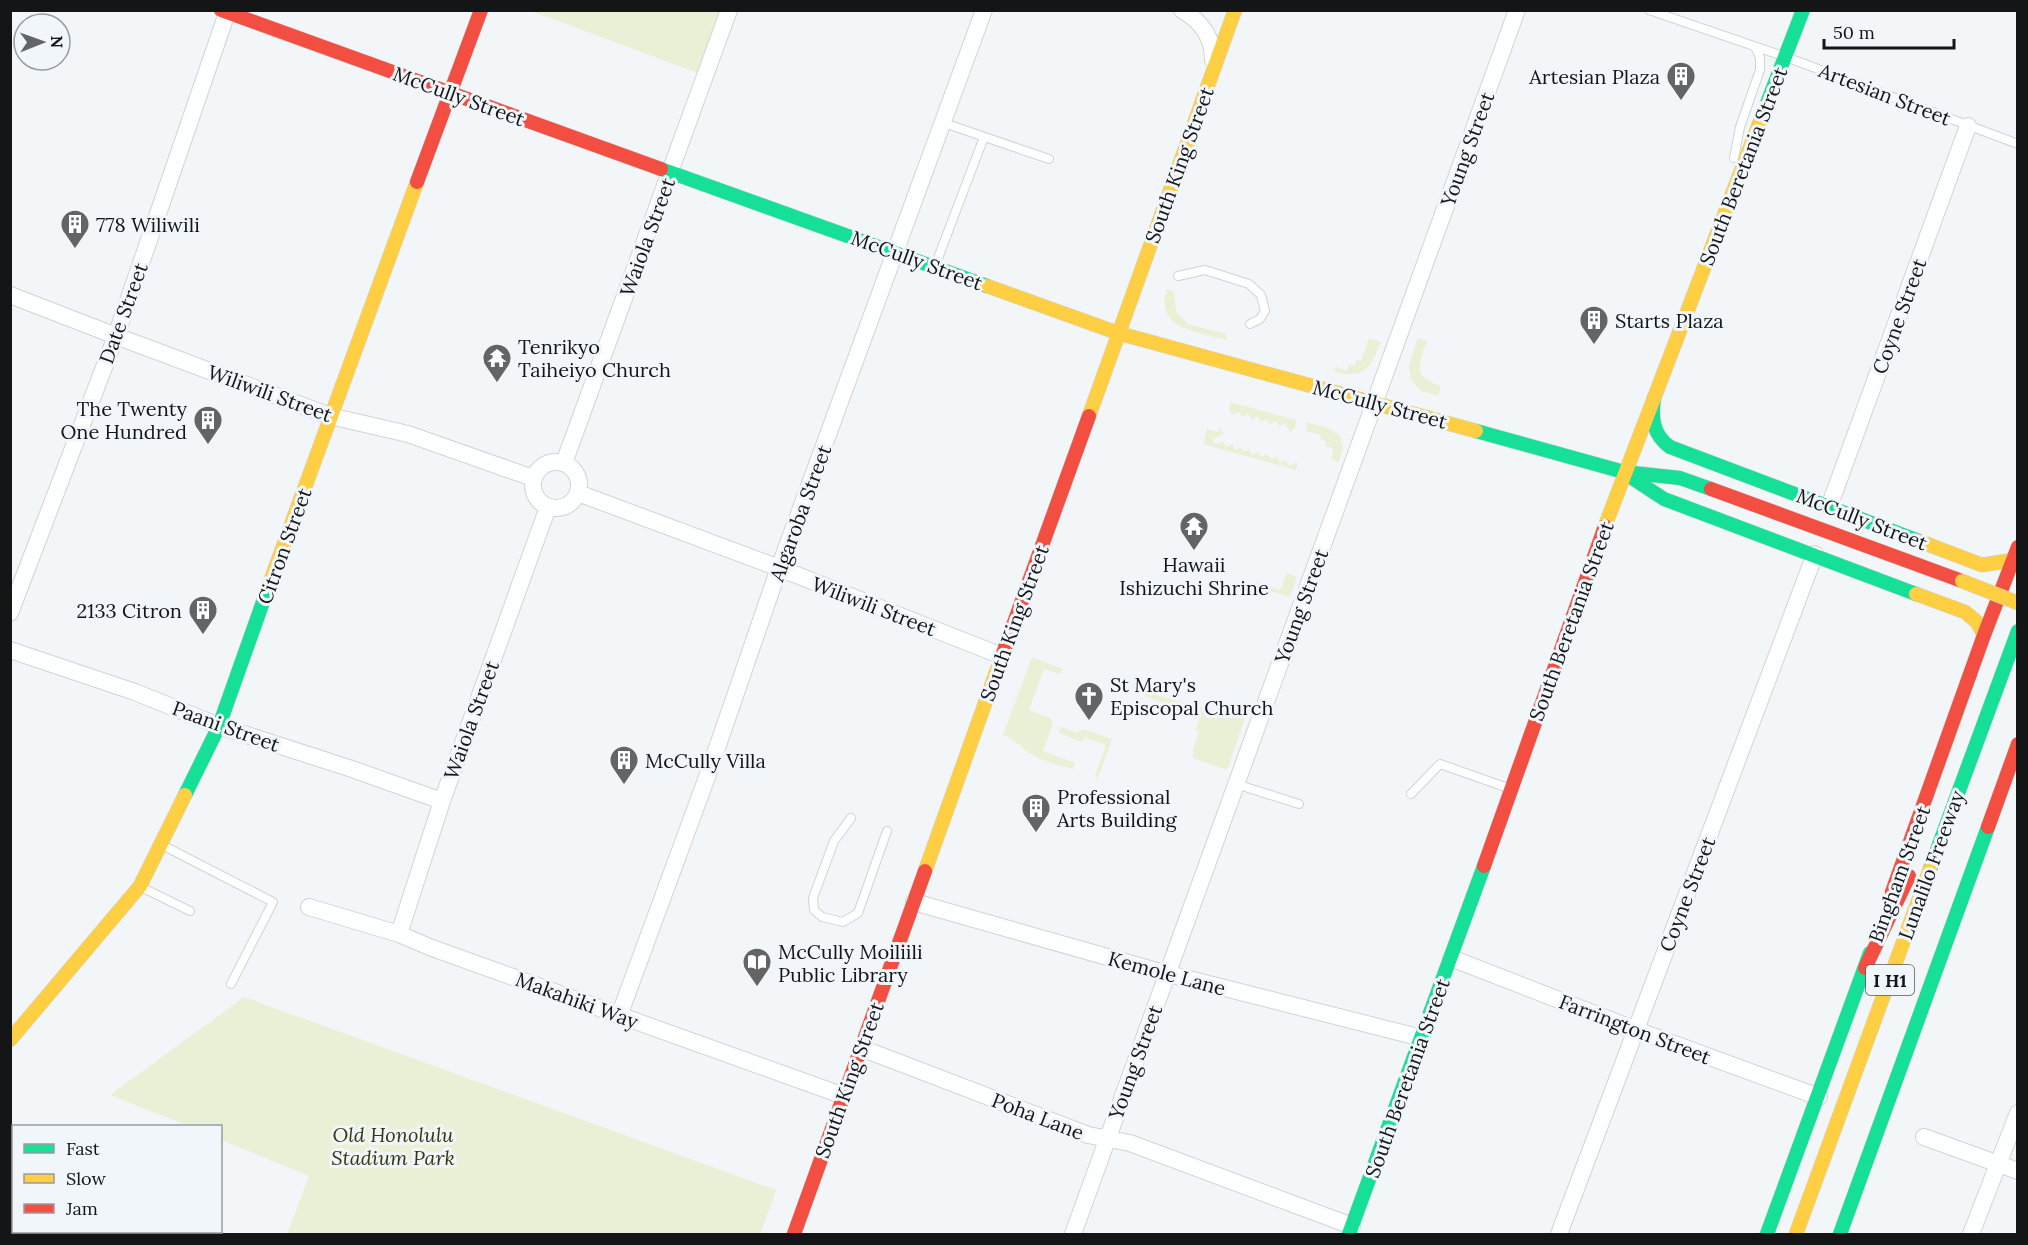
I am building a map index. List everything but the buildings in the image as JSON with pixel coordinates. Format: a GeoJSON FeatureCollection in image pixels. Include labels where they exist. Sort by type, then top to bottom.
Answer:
{"type":"FeatureCollection","features":[{"type":"Feature","properties":{"kind":"main road","name":"Citron Street"},"geometry":{"type":"LineString","coordinates":[[10,1040],[140,886],[219,726],[330,416],[481,10]]}},
{"type":"Feature","properties":{"kind":"main road","name":"South King Street"},"geometry":{"type":"LineString","coordinates":[[794,1234],[1235,10]]}},
{"type":"Feature","properties":{"kind":"main road","name":"South Beretania Street"},"geometry":{"type":"LineString","coordinates":[[1351,1230],[1451,958],[1624,472],[1803,10]]}},
{"type":"Feature","properties":{"kind":"main road","name":"McCully Street"},"geometry":{"type":"LineString","coordinates":[[225,11],[1119,333],[1624,472],[1680,478],[2018,603]]}},
{"type":"Feature","properties":{"kind":"main road","name":"McCully Street"},"geometry":{"type":"LineString","coordinates":[[1655,392],[1653,417],[1656,432],[1661,441],[1687,454],[1982,565],[2015,554]]}},
{"type":"Feature","properties":{"kind":"main road"},"geometry":{"type":"LineString","coordinates":[[1680,478],[1726,470],[1739,472]]}},
{"type":"Feature","properties":{"kind":"main road","name":"McCully Street"},"geometry":{"type":"LineString","coordinates":[[1624,472],[1664,499],[1965,612],[1977,622],[1984,635]]}},
{"type":"Feature","properties":{"kind":"main road","name":"Bingham Street"},"geometry":{"type":"LineString","coordinates":[[1767,1234],[1819,1097],[2015,554]]}},
{"type":"Feature","properties":{"kind":"main road"},"geometry":{"type":"LineString","coordinates":[[1965,612],[1982,565]]}},
{"type":"Feature","properties":{"kind":"main road","name":"Lunalilo Freeway"},"geometry":{"type":"LineString","coordinates":[[1797,1234],[2018,631]]}},
{"type":"Feature","properties":{"kind":"main road"},"geometry":{"type":"LineString","coordinates":[[1865,968],[1982,725]]}},
{"type":"Feature","properties":{"kind":"main road","name":"Lunalilo Freeway"},"geometry":{"type":"LineString","coordinates":[[1840,1234],[2018,744]]}},
{"type":"Feature","properties":{"kind":"street","name":"Waiola Street"},"geometry":{"type":"LineString","coordinates":[[564,463],[729,10]]}},
{"type":"Feature","properties":{"kind":"street","name":"Algaroba Street"},"geometry":{"type":"LineString","coordinates":[[619,1016],[707,777],[779,568],[984,10]]}},
{"type":"Feature","properties":{"kind":"street"},"geometry":{"type":"LineString","coordinates":[[1182,10],[1196,20],[1208,35],[1213,51],[1213,70]]}},
{"type":"Feature","properties":{"kind":"street","name":"Young Street"},"geometry":{"type":"LineString","coordinates":[[1073,1234],[1517,10]]}},
{"type":"Feature","properties":{"kind":"street","name":"Date Street"},"geometry":{"type":"LineString","coordinates":[[10,613],[116,336],[225,11]]}},
{"type":"Feature","properties":{"kind":"street","name":"Coyne Street"},"geometry":{"type":"LineString","coordinates":[[1829,507],[1968,126]]}},
{"type":"Feature","properties":{"kind":"street","name":"Wiliwili Street"},"geometry":{"type":"LineString","coordinates":[[10,295],[330,416],[408,434],[533,478]]}},
{"type":"Feature","properties":{"kind":"street"},"geometry":{"type":"LineString","coordinates":[[549,463],[564,463],[578,478],[578,493],[574,500],[562,508],[548,507],[537,498],[532,485],[533,478],[537,471],[549,463]]}},
{"type":"Feature","properties":{"kind":"street","name":"Wiliwili Street"},"geometry":{"type":"LineString","coordinates":[[578,493],[779,568],[1002,656]]}},
{"type":"Feature","properties":{"kind":"street","name":"Waiola Street"},"geometry":{"type":"LineString","coordinates":[[399,934],[442,801],[548,507]]}},
{"type":"Feature","properties":{"kind":"street","name":"Coyne Street"},"geometry":{"type":"LineString","coordinates":[[1559,1234],[1815,554]]}},
{"type":"Feature","properties":{"kind":"street","name":"Paani Street"},"geometry":{"type":"LineString","coordinates":[[10,650],[135,692],[219,726],[350,768],[442,801]]}},
{"type":"Feature","properties":{"kind":"street","name":"Kemole Lane"},"geometry":{"type":"LineString","coordinates":[[914,902],[1168,973],[1422,1038]]}},
{"type":"Feature","properties":{"kind":"street","name":"Makahiki Way"},"geometry":{"type":"LineString","coordinates":[[309,907],[399,934],[432,948],[844,1096]]}},
{"type":"Feature","properties":{"kind":"street","name":"Farrington Street"},"geometry":{"type":"LineString","coordinates":[[1451,958],[1636,1030],[1819,1097]]}},
{"type":"Feature","properties":{"kind":"street","name":"Poha Lane"},"geometry":{"type":"LineString","coordinates":[[861,1048],[1088,1135],[1130,1143],[1351,1230]]}},
{"type":"Feature","properties":{"kind":"street"},"geometry":{"type":"LineString","coordinates":[[1971,1234],[2018,1113]]}},
{"type":"Feature","properties":{"kind":"street"},"geometry":{"type":"LineString","coordinates":[[1924,1137],[2018,1172]]}},
{"type":"Feature","properties":{"kind":"lane","name":"Artesian Street"},"geometry":{"type":"LineString","coordinates":[[1649,10],[1786,57],[2018,144]]}},
{"type":"Feature","properties":{"kind":"lane"},"geometry":{"type":"LineString","coordinates":[[1736,184],[1735,147],[1760,67],[1760,57],[1755,47]]}},
{"type":"Feature","properties":{"kind":"lane"},"geometry":{"type":"LineString","coordinates":[[944,123],[1049,159]]}},
{"type":"Feature","properties":{"kind":"lane"},"geometry":{"type":"LineString","coordinates":[[934,267],[984,137]]}},
{"type":"Feature","properties":{"kind":"lane"},"geometry":{"type":"LineString","coordinates":[[1178,276],[1205,270],[1253,286],[1261,295],[1265,308],[1262,317],[1250,324]]}},
{"type":"Feature","properties":{"kind":"lane"},"geometry":{"type":"LineString","coordinates":[[1411,794],[1440,764],[1511,789]]}},
{"type":"Feature","properties":{"kind":"lane"},"geometry":{"type":"LineString","coordinates":[[1236,784],[1299,804]]}},
{"type":"Feature","properties":{"kind":"lane"},"geometry":{"type":"LineString","coordinates":[[851,818],[834,841],[813,898],[814,910],[822,917],[843,922],[858,913],[886,831]]}},
{"type":"Feature","properties":{"kind":"lane"},"geometry":{"type":"LineString","coordinates":[[161,844],[273,902],[231,984]]}},
{"type":"Feature","properties":{"kind":"lane"},"geometry":{"type":"LineString","coordinates":[[140,886],[190,911]]}},
{"type":"Feature","properties":{"kind":"green space"},"geometry":{"type":"Polygon","coordinates":[[[531,11],[720,11],[698,73],[531,11]]]}},
{"type":"Feature","properties":{"kind":"green space"},"geometry":{"type":"Polygon","coordinates":[[[1167,289],[1174,291],[1176,311],[1188,324],[1226,334],[1227,340],[1192,331],[1173,321],[1164,303],[1167,289]]]}},
{"type":"Feature","properties":{"kind":"green space"},"geometry":{"type":"Polygon","coordinates":[[[1369,338],[1381,342],[1365,370],[1353,374],[1334,372],[1336,367],[1347,371],[1349,364],[1355,366],[1356,360],[1361,361],[1369,338]]]}},
{"type":"Feature","properties":{"kind":"green space"},"geometry":{"type":"Polygon","coordinates":[[[1418,338],[1427,341],[1421,357],[1421,374],[1441,386],[1438,396],[1421,391],[1411,380],[1409,365],[1418,338]]]}},
{"type":"Feature","properties":{"kind":"green space"},"geometry":{"type":"Polygon","coordinates":[[[1230,402],[1296,420],[1295,429],[1290,432],[1285,423],[1279,426],[1276,421],[1270,424],[1266,419],[1261,422],[1257,416],[1252,420],[1248,414],[1242,417],[1239,412],[1232,415],[1229,409],[1230,402]]]}},
{"type":"Feature","properties":{"kind":"green space"},"geometry":{"type":"Polygon","coordinates":[[[1307,422],[1330,429],[1340,436],[1343,447],[1339,462],[1331,460],[1333,448],[1325,446],[1326,441],[1320,439],[1321,435],[1306,431],[1307,422]]]}},
{"type":"Feature","properties":{"kind":"green space"},"geometry":{"type":"Polygon","coordinates":[[[1219,427],[1224,433],[1213,439],[1215,445],[1223,441],[1226,447],[1232,444],[1235,450],[1241,447],[1244,452],[1249,449],[1252,455],[1258,452],[1261,457],[1267,454],[1271,460],[1277,457],[1280,463],[1285,460],[1289,466],[1298,462],[1296,470],[1203,444],[1207,429],[1218,432],[1219,427]]]}},
{"type":"Feature","properties":{"kind":"green space"},"geometry":{"type":"Polygon","coordinates":[[[1287,573],[1297,577],[1290,597],[1255,587],[1256,582],[1280,590],[1287,573]]]}},
{"type":"Feature","properties":{"kind":"green space"},"geometry":{"type":"Polygon","coordinates":[[[1032,657],[1063,669],[1060,674],[1044,669],[1029,710],[1050,718],[1053,724],[1043,751],[1075,763],[1073,769],[1036,757],[1003,735],[1032,657]]]}},
{"type":"Feature","properties":{"kind":"green space"},"geometry":{"type":"Polygon","coordinates":[[[1145,692],[1245,719],[1227,770],[1193,758],[1199,732],[1195,730],[1200,717],[1144,696],[1145,692]]]}},
{"type":"Feature","properties":{"kind":"green space"},"geometry":{"type":"Polygon","coordinates":[[[1061,727],[1077,733],[1084,729],[1112,739],[1098,778],[1095,776],[1106,745],[1084,737],[1082,742],[1059,733],[1061,727]]]}},
{"type":"Feature","properties":{"kind":"green space","name":"Old Honolulu Stadium Park"},"geometry":{"type":"Polygon","coordinates":[[[244,997],[776,1190],[760,1234],[287,1234],[309,1176],[222,1140],[222,1125],[185,1125],[110,1095],[244,997]]]}},
{"type":"Feature","properties":{"kind":"traffic: fast"},"geometry":{"type":"LineString","coordinates":[[1766,106],[1803,10]]}},
{"type":"Feature","properties":{"kind":"traffic: fast"},"geometry":{"type":"LineString","coordinates":[[661,169],[987,286]]}},
{"type":"Feature","properties":{"kind":"traffic: fast"},"geometry":{"type":"LineString","coordinates":[[1654,398],[1654,425],[1660,437],[1670,447],[1919,541]]}},
{"type":"Feature","properties":{"kind":"traffic: fast"},"geometry":{"type":"LineString","coordinates":[[1476,431],[1624,472],[1680,478],[1711,489]]}},
{"type":"Feature","properties":{"kind":"traffic: fast"},"geometry":{"type":"LineString","coordinates":[[1626,474],[1664,499],[1916,594]]}},
{"type":"Feature","properties":{"kind":"traffic: fast"},"geometry":{"type":"LineString","coordinates":[[185,795],[219,726],[269,585]]}},
{"type":"Feature","properties":{"kind":"traffic: fast"},"geometry":{"type":"LineString","coordinates":[[1930,869],[2018,631]]}},
{"type":"Feature","properties":{"kind":"traffic: fast"},"geometry":{"type":"LineString","coordinates":[[1840,1234],[1988,827]]}},
{"type":"Feature","properties":{"kind":"traffic: fast"},"geometry":{"type":"LineString","coordinates":[[1349,1234],[1484,866]]}},
{"type":"Feature","properties":{"kind":"traffic: fast"},"geometry":{"type":"LineString","coordinates":[[1767,1234],[1870,953]]}},
{"type":"Feature","properties":{"kind":"traffic: slow"},"geometry":{"type":"LineString","coordinates":[[1089,416],[1235,10]]}},
{"type":"Feature","properties":{"kind":"traffic: slow"},"geometry":{"type":"LineString","coordinates":[[1605,526],[1766,106]]}},
{"type":"Feature","properties":{"kind":"traffic: slow"},"geometry":{"type":"LineString","coordinates":[[269,585],[417,182]]}},
{"type":"Feature","properties":{"kind":"traffic: slow"},"geometry":{"type":"LineString","coordinates":[[987,286],[1118,333],[1476,431]]}},
{"type":"Feature","properties":{"kind":"traffic: slow"},"geometry":{"type":"LineString","coordinates":[[1919,541],[1982,565],[2013,560]]}},
{"type":"Feature","properties":{"kind":"traffic: slow"},"geometry":{"type":"LineString","coordinates":[[1962,581],[2018,603]]}},
{"type":"Feature","properties":{"kind":"traffic: slow"},"geometry":{"type":"LineString","coordinates":[[1916,594],[1965,612],[1977,622],[1984,635]]}},
{"type":"Feature","properties":{"kind":"traffic: slow"},"geometry":{"type":"LineString","coordinates":[[925,871],[1002,656]]}},
{"type":"Feature","properties":{"kind":"traffic: slow"},"geometry":{"type":"LineString","coordinates":[[10,1040],[140,886],[185,795]]}},
{"type":"Feature","properties":{"kind":"traffic: slow"},"geometry":{"type":"LineString","coordinates":[[1796,1234],[1930,869]]}},
{"type":"Feature","properties":{"kind":"traffic: jam"},"geometry":{"type":"LineString","coordinates":[[221,10],[661,169]]}},
{"type":"Feature","properties":{"kind":"traffic: jam"},"geometry":{"type":"LineString","coordinates":[[417,182],[481,10]]}},
{"type":"Feature","properties":{"kind":"traffic: jam"},"geometry":{"type":"LineString","coordinates":[[1002,656],[1089,416]]}},
{"type":"Feature","properties":{"kind":"traffic: jam"},"geometry":{"type":"LineString","coordinates":[[1711,489],[1962,581]]}},
{"type":"Feature","properties":{"kind":"traffic: jam"},"geometry":{"type":"LineString","coordinates":[[1484,866],[1605,526]]}},
{"type":"Feature","properties":{"kind":"traffic: jam"},"geometry":{"type":"LineString","coordinates":[[1892,892],[2018,547]]}},
{"type":"Feature","properties":{"kind":"traffic: jam"},"geometry":{"type":"LineString","coordinates":[[1988,827],[2018,744]]}},
{"type":"Feature","properties":{"kind":"traffic: jam"},"geometry":{"type":"LineString","coordinates":[[794,1234],[925,871]]}},
{"type":"Feature","properties":{"kind":"traffic: jam"},"geometry":{"type":"LineString","coordinates":[[1865,968],[1909,876]]}},
{"type":"Feature","properties":{"kind":"place","name":"Artesian Plaza"},"geometry":{"type":"Point","coordinates":[1681,102]}},
{"type":"Feature","properties":{"kind":"place","name":"778 Wiliwili"},"geometry":{"type":"Point","coordinates":[75,250]}},
{"type":"Feature","properties":{"kind":"place","name":"Starts Plaza"},"geometry":{"type":"Point","coordinates":[1594,346]}},
{"type":"Feature","properties":{"kind":"place","name":"Tenrikyo Taiheiyo Church"},"geometry":{"type":"Point","coordinates":[497,384]}},
{"type":"Feature","properties":{"kind":"place","name":"The Twenty One Hundred"},"geometry":{"type":"Point","coordinates":[208,446]}},
{"type":"Feature","properties":{"kind":"place","name":"Hawaii Ishizuchi Shrine"},"geometry":{"type":"Point","coordinates":[1194,552]}},
{"type":"Feature","properties":{"kind":"place","name":"2133 Citron"},"geometry":{"type":"Point","coordinates":[203,636]}},
{"type":"Feature","properties":{"kind":"place","name":"St Mary's Episcopal Church"},"geometry":{"type":"Point","coordinates":[1089,722]}},
{"type":"Feature","properties":{"kind":"place","name":"McCully Villa"},"geometry":{"type":"Point","coordinates":[624,786]}},
{"type":"Feature","properties":{"kind":"place","name":"Professional Arts Building"},"geometry":{"type":"Point","coordinates":[1036,834]}},
{"type":"Feature","properties":{"kind":"place","name":"McCully Moiliili Public Library"},"geometry":{"type":"Point","coordinates":[757,988]}}]}
